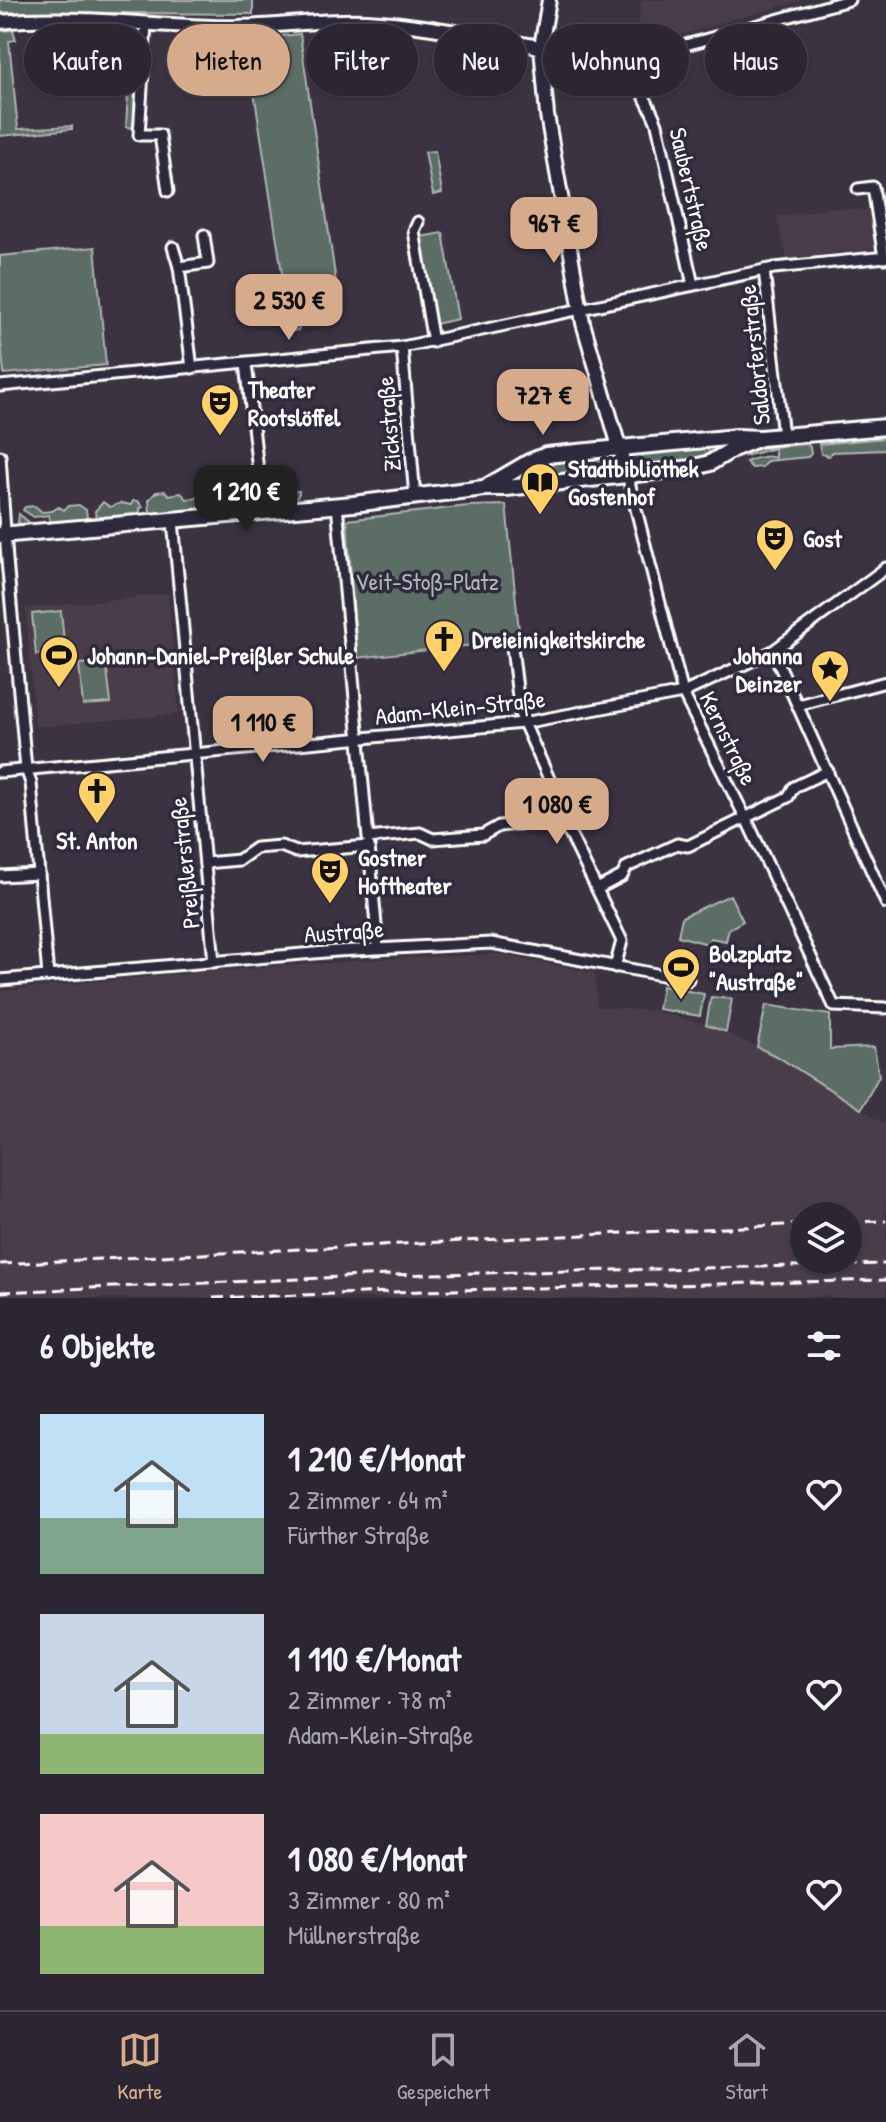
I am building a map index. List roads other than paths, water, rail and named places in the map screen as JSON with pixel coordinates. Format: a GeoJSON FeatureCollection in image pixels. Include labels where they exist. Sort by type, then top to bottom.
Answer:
{"type":"FeatureCollection","features":[{"type":"Feature","properties":{"kind":"main road"},"geometry":{"type":"LineString","coordinates":[[484,488],[546,455],[886,427]]}},
{"type":"Feature","properties":{"kind":"main road"},"geometry":{"type":"LineString","coordinates":[[3,535],[337,505],[699,467],[760,438]]}},
{"type":"Feature","properties":{"kind":"main road"},"geometry":{"type":"LineString","coordinates":[[706,441],[715,450],[713,462]]}},
{"type":"Feature","properties":{"kind":"main road"},"geometry":{"type":"LineString","coordinates":[[537,459],[535,470],[543,484]]}},
{"type":"Feature","properties":{"kind":"street"},"geometry":{"type":"LineString","coordinates":[[549,0],[541,47],[544,96],[580,308],[627,474]]}},
{"type":"Feature","properties":{"kind":"street"},"geometry":{"type":"LineString","coordinates":[[689,44],[849,0]]}},
{"type":"Feature","properties":{"kind":"street"},"geometry":{"type":"LineString","coordinates":[[0,22],[50,20],[146,24]]}},
{"type":"Feature","properties":{"kind":"street"},"geometry":{"type":"LineString","coordinates":[[151,24],[231,28],[368,21],[399,23],[541,47]]}},
{"type":"Feature","properties":{"kind":"street"},"geometry":{"type":"LineString","coordinates":[[141,96],[139,135],[160,135],[168,191]]}},
{"type":"Feature","properties":{"kind":"street","name":"Saubertstraße"},"geometry":{"type":"LineString","coordinates":[[645,96],[657,124],[693,285]]}},
{"type":"Feature","properties":{"kind":"street"},"geometry":{"type":"LineString","coordinates":[[0,386],[402,347],[764,270],[885,258],[873,187],[858,189]]}},
{"type":"Feature","properties":{"kind":"street"},"geometry":{"type":"LineString","coordinates":[[418,222],[414,231],[433,342]]}},
{"type":"Feature","properties":{"kind":"street"},"geometry":{"type":"LineString","coordinates":[[179,267],[208,263],[204,235]]}},
{"type":"Feature","properties":{"kind":"street"},"geometry":{"type":"LineString","coordinates":[[173,247],[179,267],[192,368]]}},
{"type":"Feature","properties":{"kind":"street","name":"Saldorferstraße"},"geometry":{"type":"LineString","coordinates":[[764,270],[783,436]]}},
{"type":"Feature","properties":{"kind":"street","name":"Zickstraße"},"geometry":{"type":"LineString","coordinates":[[402,347],[415,497]]}},
{"type":"Feature","properties":{"kind":"street"},"geometry":{"type":"LineString","coordinates":[[246,363],[259,480]]}},
{"type":"Feature","properties":{"kind":"street"},"geometry":{"type":"LineString","coordinates":[[0,456],[3,535],[26,769],[31,783],[48,976]]}},
{"type":"Feature","properties":{"kind":"street","name":"Kernstraße"},"geometry":{"type":"LineString","coordinates":[[627,474],[683,693],[746,818],[834,1006],[886,1008]]}},
{"type":"Feature","properties":{"kind":"street"},"geometry":{"type":"LineString","coordinates":[[337,505],[378,948]]}},
{"type":"Feature","properties":{"kind":"street","name":"Preißlerstraße"},"geometry":{"type":"LineString","coordinates":[[173,521],[214,962]]}},
{"type":"Feature","properties":{"kind":"street","name":"Adam-Klein-Straße"},"geometry":{"type":"LineString","coordinates":[[0,772],[523,723],[683,693],[773,651],[886,568]]}},
{"type":"Feature","properties":{"kind":"street"},"geometry":{"type":"LineString","coordinates":[[512,647],[520,714],[559,801],[559,820],[571,836],[622,941],[615,967]]}},
{"type":"Feature","properties":{"kind":"street"},"geometry":{"type":"LineString","coordinates":[[773,651],[885,897]]}},
{"type":"Feature","properties":{"kind":"street"},"geometry":{"type":"LineString","coordinates":[[798,705],[886,682]]}},
{"type":"Feature","properties":{"kind":"street"},"geometry":{"type":"LineString","coordinates":[[597,889],[622,876],[627,867],[677,844],[688,846],[788,797],[794,787],[828,771]]}},
{"type":"Feature","properties":{"kind":"street"},"geometry":{"type":"LineString","coordinates":[[205,863],[239,860],[256,848],[281,846],[296,852],[420,833],[433,839],[483,835],[499,826],[559,820]]}},
{"type":"Feature","properties":{"kind":"street"},"geometry":{"type":"LineString","coordinates":[[0,876],[39,874]]}},
{"type":"Feature","properties":{"kind":"street","name":"Austraße"},"geometry":{"type":"LineString","coordinates":[[0,980],[378,948],[491,943],[688,980]]}},
{"type":"Feature","properties":{"kind":"railway"},"geometry":{"type":"LineString","coordinates":[[862,1222],[886,1221]]}},
{"type":"Feature","properties":{"kind":"railway"},"geometry":{"type":"LineString","coordinates":[[0,1264],[790,1225]]}},
{"type":"Feature","properties":{"kind":"railway"},"geometry":{"type":"LineString","coordinates":[[0,1292],[390,1275],[886,1264]]}},
{"type":"Feature","properties":{"kind":"railway"},"geometry":{"type":"LineString","coordinates":[[213,1298],[886,1280]]}},
{"type":"Feature","properties":{"kind":"place","name":"Theater Rootslöffel"},"geometry":{"type":"Point","coordinates":[220,437]}},
{"type":"Feature","properties":{"kind":"place","name":"Stadtbibliothek Gostenhof"},"geometry":{"type":"Point","coordinates":[540,516]}},
{"type":"Feature","properties":{"kind":"place","name":"Gost"},"geometry":{"type":"Point","coordinates":[775,572]}},
{"type":"Feature","properties":{"kind":"place","name":"Dreieinigkeitskirche"},"geometry":{"type":"Point","coordinates":[444,673]}},
{"type":"Feature","properties":{"kind":"place","name":"Johann-Daniel-Preißler Schule"},"geometry":{"type":"Point","coordinates":[59,689]}},
{"type":"Feature","properties":{"kind":"place","name":"Johanna Deinzer"},"geometry":{"type":"Point","coordinates":[830,703]}},
{"type":"Feature","properties":{"kind":"place","name":"St. Anton"},"geometry":{"type":"Point","coordinates":[97,825]}},
{"type":"Feature","properties":{"kind":"place","name":"Gostner Hoftheater"},"geometry":{"type":"Point","coordinates":[330,905]}},
{"type":"Feature","properties":{"kind":"place","name":"Bolzplatz \"Austraße\""},"geometry":{"type":"Point","coordinates":[681,1001]}},
{"type":"Feature","properties":{"kind":"park label","name":"Veit-Stoß-Platz"},"geometry":{"type":"Point","coordinates":[427,581]}}]}
